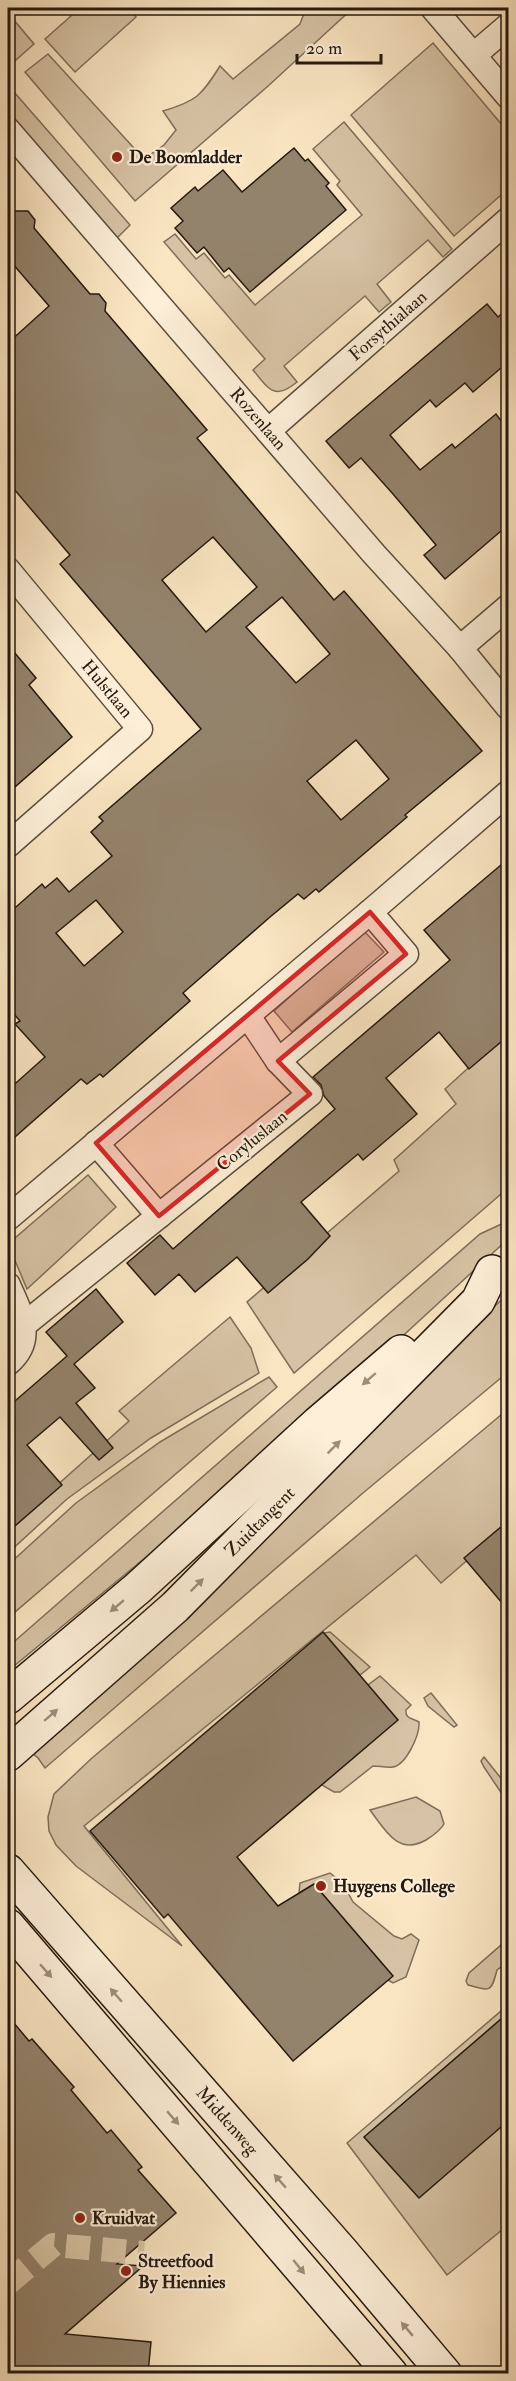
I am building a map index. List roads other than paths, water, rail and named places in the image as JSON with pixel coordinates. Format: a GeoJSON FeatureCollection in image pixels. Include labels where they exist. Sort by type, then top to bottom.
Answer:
{"type":"FeatureCollection","features":[{"type":"Feature","properties":{"kind":"main road","name":"Zuidtangent"},"geometry":{"type":"LineString","coordinates":[[8,1697],[138,1588],[318,1424],[500,1265]]}},
{"type":"Feature","properties":{"kind":"main road","name":"Zuidtangent"},"geometry":{"type":"LineString","coordinates":[[8,1754],[175,1607],[478,1300],[500,1265]]}},
{"type":"Feature","properties":{"kind":"main road","name":"Middenweg"},"geometry":{"type":"LineString","coordinates":[[8,1871],[343,2253],[445,2373]]}},
{"type":"Feature","properties":{"kind":"main road"},"geometry":{"type":"LineString","coordinates":[[8,1926],[391,2373]]}},
{"type":"Feature","properties":{"kind":"street"},"geometry":{"type":"LineString","coordinates":[[434,8],[508,96]]}},
{"type":"Feature","properties":{"kind":"street"},"geometry":{"type":"LineString","coordinates":[[474,55],[508,26]]}},
{"type":"Feature","properties":{"kind":"street","name":"Rozenlaan"},"geometry":{"type":"LineString","coordinates":[[8,130],[374,554],[460,648],[508,707]]}},
{"type":"Feature","properties":{"kind":"street","name":"Forsythialaan"},"geometry":{"type":"LineString","coordinates":[[268,431],[508,220]]}},
{"type":"Feature","properties":{"kind":"street","name":"Hulstlaan"},"geometry":{"type":"LineString","coordinates":[[8,570],[140,729],[8,845]]}},
{"type":"Feature","properties":{"kind":"street"},"geometry":{"type":"LineString","coordinates":[[460,648],[508,607]]}},
{"type":"Feature","properties":{"kind":"street"},"geometry":{"type":"LineString","coordinates":[[8,1218],[508,793]]}},
{"type":"Feature","properties":{"kind":"street"},"geometry":{"type":"LineString","coordinates":[[279,1061],[406,954],[370,912]]}},
{"type":"Feature","properties":{"kind":"street","name":"Coryluslaan"},"geometry":{"type":"LineString","coordinates":[[25,1324],[310,1094],[279,1061],[248,1016]]}},
{"type":"Feature","properties":{"kind":"street"},"geometry":{"type":"LineString","coordinates":[[96,1143],[159,1216]]}},
{"type":"Feature","properties":{"kind":"street"},"geometry":{"type":"LineString","coordinates":[[8,1285],[25,1324],[18,1354],[8,1363]]}},
{"type":"Feature","properties":{"kind":"tunnel"},"geometry":{"type":"LineString","coordinates":[[8,2283],[53,2245],[144,2253]]}},
{"type":"Feature","properties":{"kind":"place","name":"De Boomladder"},"geometry":{"type":"Point","coordinates":[117,157]}},
{"type":"Feature","properties":{"kind":"place","name":"Huygens College"},"geometry":{"type":"Point","coordinates":[321,1886]}},
{"type":"Feature","properties":{"kind":"place","name":"Kruidvat"},"geometry":{"type":"Point","coordinates":[80,2218]}},
{"type":"Feature","properties":{"kind":"place","name":"Streetfood By Hiennies"},"geometry":{"type":"Point","coordinates":[126,2271]}}]}
